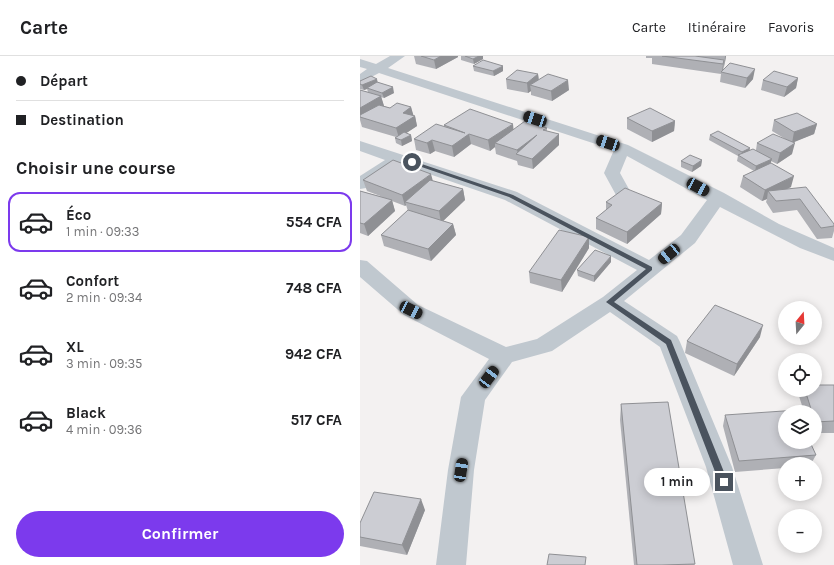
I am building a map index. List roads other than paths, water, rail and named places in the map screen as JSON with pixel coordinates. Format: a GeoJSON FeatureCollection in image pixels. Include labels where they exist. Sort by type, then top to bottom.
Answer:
{"type":"FeatureCollection","features":[{"type":"Feature","properties":{"kind":"street"},"geometry":{"type":"LineString","coordinates":[[360,79],[399,56]]}},
{"type":"Feature","properties":{"kind":"street"},"geometry":{"type":"LineString","coordinates":[[360,63],[623,148],[774,228],[834,255]]}},
{"type":"Feature","properties":{"kind":"street"},"geometry":{"type":"LineString","coordinates":[[360,146],[398,157],[511,196],[650,269]]}},
{"type":"Feature","properties":{"kind":"street"},"geometry":{"type":"LineString","coordinates":[[622,191],[612,173],[623,148]]}},
{"type":"Feature","properties":{"kind":"street"},"geometry":{"type":"LineString","coordinates":[[360,184],[398,157]]}},
{"type":"Feature","properties":{"kind":"street"},"geometry":{"type":"LineString","coordinates":[[451,565],[461,470],[473,397],[504,356],[544,345],[610,302],[688,239],[718,197]]}},
{"type":"Feature","properties":{"kind":"street"},"geometry":{"type":"LineString","coordinates":[[360,266],[411,310],[504,356]]}},
{"type":"Feature","properties":{"kind":"street"},"geometry":{"type":"LineString","coordinates":[[610,302],[669,342],[719,467],[748,565]]}}]}
